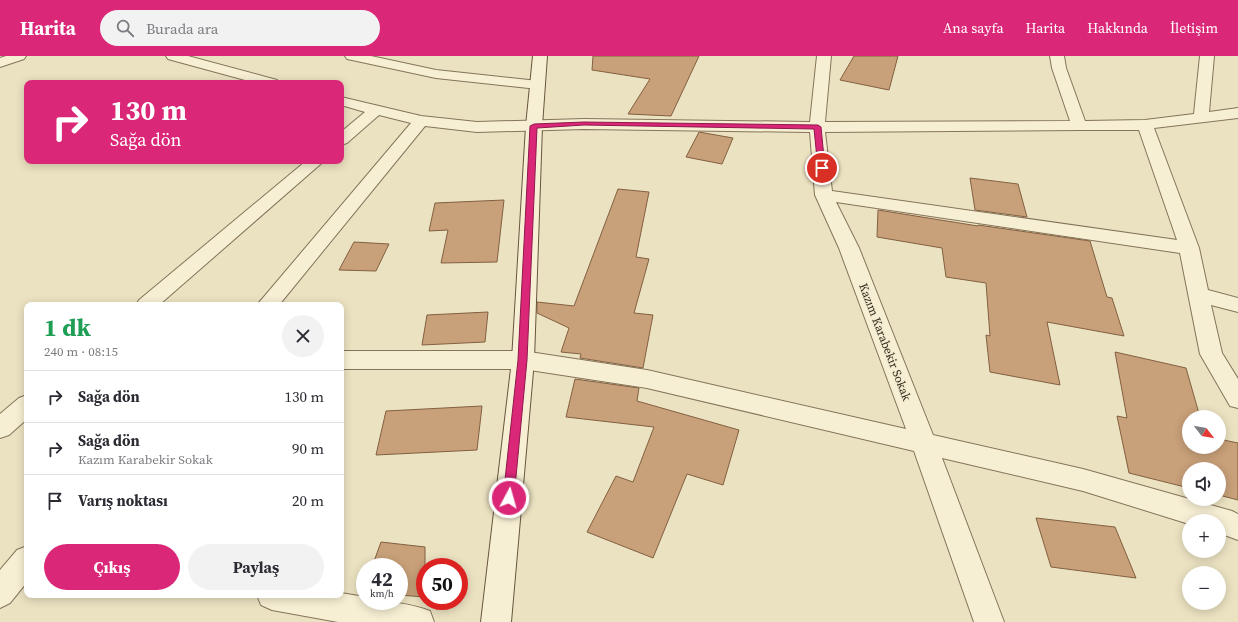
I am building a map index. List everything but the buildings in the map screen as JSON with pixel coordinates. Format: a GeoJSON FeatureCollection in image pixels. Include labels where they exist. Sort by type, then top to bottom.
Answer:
{"type":"FeatureCollection","features":[{"type":"Feature","properties":{"kind":"street"},"geometry":{"type":"LineString","coordinates":[[0,64],[19,56]]}},
{"type":"Feature","properties":{"kind":"street"},"geometry":{"type":"LineString","coordinates":[[172,56],[261,80]]}},
{"type":"Feature","properties":{"kind":"street"},"geometry":{"type":"LineString","coordinates":[[352,56],[436,74],[538,85]]}},
{"type":"Feature","properties":{"kind":"street"},"geometry":{"type":"LineString","coordinates":[[496,622],[523,360],[534,126],[540,56]]}},
{"type":"Feature","properties":{"kind":"street","name":"Kazım Karabekir Sokak"},"geometry":{"type":"LineString","coordinates":[[824,56],[818,127],[824,195],[849,248],[924,443],[989,622]]}},
{"type":"Feature","properties":{"kind":"street"},"geometry":{"type":"LineString","coordinates":[[1057,56],[1058,68],[1079,126]]}},
{"type":"Feature","properties":{"kind":"street"},"geometry":{"type":"LineString","coordinates":[[1201,118],[1207,56]]}},
{"type":"Feature","properties":{"kind":"street"},"geometry":{"type":"LineString","coordinates":[[344,102],[421,121],[477,127],[584,124],[818,127],[1145,125],[1238,113]]}},
{"type":"Feature","properties":{"kind":"street"},"geometry":{"type":"LineString","coordinates":[[344,137],[376,110]]}},
{"type":"Feature","properties":{"kind":"street"},"geometry":{"type":"LineString","coordinates":[[270,302],[421,121]]}},
{"type":"Feature","properties":{"kind":"street"},"geometry":{"type":"LineString","coordinates":[[1145,125],[1189,248],[1211,354],[1238,399]]}},
{"type":"Feature","properties":{"kind":"street"},"geometry":{"type":"LineString","coordinates":[[150,302],[312,164]]}},
{"type":"Feature","properties":{"kind":"street"},"geometry":{"type":"LineString","coordinates":[[824,195],[1189,248]]}},
{"type":"Feature","properties":{"kind":"street"},"geometry":{"type":"LineString","coordinates":[[1199,295],[1238,305]]}},
{"type":"Feature","properties":{"kind":"street"},"geometry":{"type":"LineString","coordinates":[[344,360],[523,360],[647,379],[1083,480],[1238,527]]}},
{"type":"Feature","properties":{"kind":"street"},"geometry":{"type":"LineString","coordinates":[[0,428],[24,408]]}},
{"type":"Feature","properties":{"kind":"street"},"geometry":{"type":"LineString","coordinates":[[0,593],[24,564]]}},
{"type":"Feature","properties":{"kind":"street"},"geometry":{"type":"LineString","coordinates":[[288,598],[419,622]]}},
{"type":"Feature","properties":{"kind":"route"},"geometry":{"type":"LineString","coordinates":[[509,498],[523,360],[534,126],[584,124],[818,127],[822,168]]}}]}
